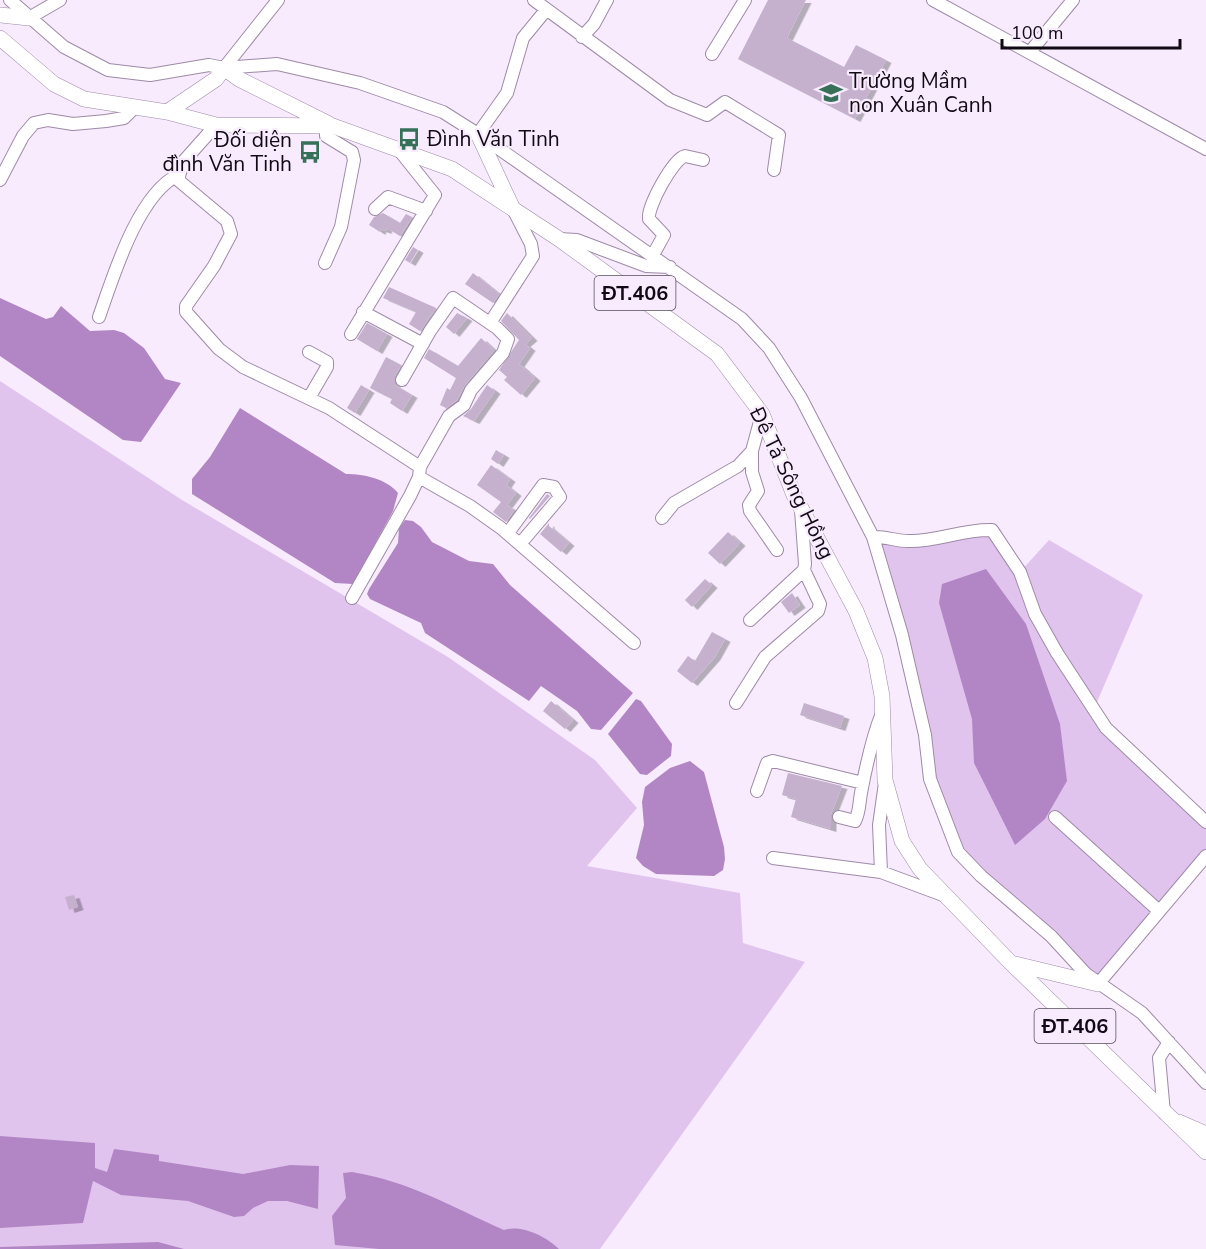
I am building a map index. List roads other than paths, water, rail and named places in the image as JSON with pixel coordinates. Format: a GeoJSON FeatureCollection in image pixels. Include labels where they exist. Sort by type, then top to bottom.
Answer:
{"type":"FeatureCollection","features":[{"type":"Feature","properties":{"kind":"main road"},"geometry":{"type":"LineString","coordinates":[[0,15],[29,18]]}},
{"type":"Feature","properties":{"kind":"main road","name":"Đê Tả Sông Hồng"},"geometry":{"type":"LineString","coordinates":[[0,38],[54,84],[84,99],[167,111],[216,125],[333,126],[452,168],[560,239],[717,354],[762,414],[801,508],[875,658],[883,712],[885,780],[902,841],[920,869],[946,897]]}},
{"type":"Feature","properties":{"kind":"main road"},"geometry":{"type":"LineString","coordinates":[[167,111],[216,79],[224,68],[239,80],[333,126]]}},
{"type":"Feature","properties":{"kind":"main road"},"geometry":{"type":"LineString","coordinates":[[478,134],[512,207]]}},
{"type":"Feature","properties":{"kind":"main road","name":"ĐT.406"},"geometry":{"type":"LineString","coordinates":[[946,897],[1206,1152]]}},
{"type":"Feature","properties":{"kind":"main road"},"geometry":{"type":"LineString","coordinates":[[1010,962],[1098,984]]}},
{"type":"Feature","properties":{"kind":"main road"},"geometry":{"type":"LineString","coordinates":[[1166,1115],[1206,1134]]}},
{"type":"Feature","properties":{"kind":"street"},"geometry":{"type":"LineString","coordinates":[[10,0],[64,47],[108,70],[150,75],[209,65],[224,68],[276,64],[360,83],[443,112],[653,255],[742,319],[769,348],[801,398],[873,537],[902,635],[924,735],[930,779],[958,852],[1051,936],[1098,984],[1142,1013],[1206,1083]]}},
{"type":"Feature","properties":{"kind":"street"},"geometry":{"type":"LineString","coordinates":[[29,18],[60,0]]}},
{"type":"Feature","properties":{"kind":"street"},"geometry":{"type":"LineString","coordinates":[[534,0],[670,100],[707,115],[725,102],[779,135],[774,170]]}},
{"type":"Feature","properties":{"kind":"street"},"geometry":{"type":"LineString","coordinates":[[582,37],[594,24],[607,0]]}},
{"type":"Feature","properties":{"kind":"street"},"geometry":{"type":"LineString","coordinates":[[712,54],[746,0]]}},
{"type":"Feature","properties":{"kind":"street"},"geometry":{"type":"LineString","coordinates":[[933,0],[1206,149]]}},
{"type":"Feature","properties":{"kind":"street"},"geometry":{"type":"LineString","coordinates":[[1030,52],[1073,0]]}},
{"type":"Feature","properties":{"kind":"street"},"geometry":{"type":"LineString","coordinates":[[224,68],[273,2]]}},
{"type":"Feature","properties":{"kind":"street"},"geometry":{"type":"LineString","coordinates":[[478,134],[507,93],[523,38],[546,10]]}},
{"type":"Feature","properties":{"kind":"street"},"geometry":{"type":"LineString","coordinates":[[0,180],[23,136],[34,123],[48,120],[73,124],[106,121],[124,118],[134,108]]}},
{"type":"Feature","properties":{"kind":"street"},"geometry":{"type":"LineString","coordinates":[[99,317],[127,238],[162,187],[178,175],[195,146],[216,125]]}},
{"type":"Feature","properties":{"kind":"street"},"geometry":{"type":"LineString","coordinates":[[325,262],[341,227],[354,160],[352,152],[326,136],[326,131],[333,126]]}},
{"type":"Feature","properties":{"kind":"street"},"geometry":{"type":"LineString","coordinates":[[351,334],[435,195],[399,150]]}},
{"type":"Feature","properties":{"kind":"street"},"geometry":{"type":"LineString","coordinates":[[653,255],[664,236],[649,219],[650,207],[676,161],[685,156],[703,160]]}},
{"type":"Feature","properties":{"kind":"street"},"geometry":{"type":"LineString","coordinates":[[178,175],[178,180],[190,192],[227,221],[231,234],[214,267],[186,306],[186,312],[219,349],[243,367],[309,398],[358,425],[420,472],[508,533],[634,643]]}},
{"type":"Feature","properties":{"kind":"street"},"geometry":{"type":"LineString","coordinates":[[375,209],[388,197],[426,211]]}},
{"type":"Feature","properties":{"kind":"street"},"geometry":{"type":"LineString","coordinates":[[490,323],[533,256],[531,244],[512,207]]}},
{"type":"Feature","properties":{"kind":"street"},"geometry":{"type":"LineString","coordinates":[[560,239],[577,240],[646,266],[670,267]]}},
{"type":"Feature","properties":{"kind":"street"},"geometry":{"type":"LineString","coordinates":[[352,598],[450,416],[464,405],[471,390],[508,346],[508,339],[490,323],[453,298],[402,380]]}},
{"type":"Feature","properties":{"kind":"street"},"geometry":{"type":"LineString","coordinates":[[363,312],[423,344]]}},
{"type":"Feature","properties":{"kind":"street"},"geometry":{"type":"LineString","coordinates":[[309,352],[327,362],[327,367],[309,398]]}},
{"type":"Feature","properties":{"kind":"street"},"geometry":{"type":"LineString","coordinates":[[762,414],[752,452],[752,472],[758,491],[748,505],[777,550]]}},
{"type":"Feature","properties":{"kind":"street"},"geometry":{"type":"LineString","coordinates":[[662,518],[674,502],[738,466],[752,452]]}},
{"type":"Feature","properties":{"kind":"street"},"geometry":{"type":"LineString","coordinates":[[508,533],[543,485],[547,483],[554,487],[560,497],[520,544]]}},
{"type":"Feature","properties":{"kind":"street"},"geometry":{"type":"LineString","coordinates":[[750,620],[804,570],[806,564],[801,508]]}},
{"type":"Feature","properties":{"kind":"street"},"geometry":{"type":"LineString","coordinates":[[873,537],[884,536],[910,542],[974,529],[992,530],[1020,572],[1035,614],[1057,653],[1106,728],[1206,822]]}},
{"type":"Feature","properties":{"kind":"street"},"geometry":{"type":"LineString","coordinates":[[736,703],[765,657],[818,611],[820,604],[804,570]]}},
{"type":"Feature","properties":{"kind":"street"},"geometry":{"type":"LineString","coordinates":[[839,817],[855,821],[860,811],[863,783],[875,730],[883,712]]}},
{"type":"Feature","properties":{"kind":"street"},"geometry":{"type":"LineString","coordinates":[[757,791],[767,763],[773,761],[863,783]]}},
{"type":"Feature","properties":{"kind":"street"},"geometry":{"type":"LineString","coordinates":[[881,872],[879,825],[885,780]]}},
{"type":"Feature","properties":{"kind":"street"},"geometry":{"type":"LineString","coordinates":[[1055,817],[1159,911]]}},
{"type":"Feature","properties":{"kind":"street"},"geometry":{"type":"LineString","coordinates":[[1098,984],[1206,856]]}},
{"type":"Feature","properties":{"kind":"street"},"geometry":{"type":"LineString","coordinates":[[774,858],[881,872],[946,897]]}},
{"type":"Feature","properties":{"kind":"street"},"geometry":{"type":"LineString","coordinates":[[1166,1115],[1159,1058],[1169,1042]]}},
{"type":"Feature","properties":{"kind":"place","name":"Trường Mầm non Xuân Canh"},"geometry":{"type":"Point","coordinates":[831,93]}},
{"type":"Feature","properties":{"kind":"place","name":"Đình Văn Tinh"},"geometry":{"type":"Point","coordinates":[409,139]}},
{"type":"Feature","properties":{"kind":"place","name":"Đối diện đình Văn Tinh"},"geometry":{"type":"Point","coordinates":[310,152]}}]}
